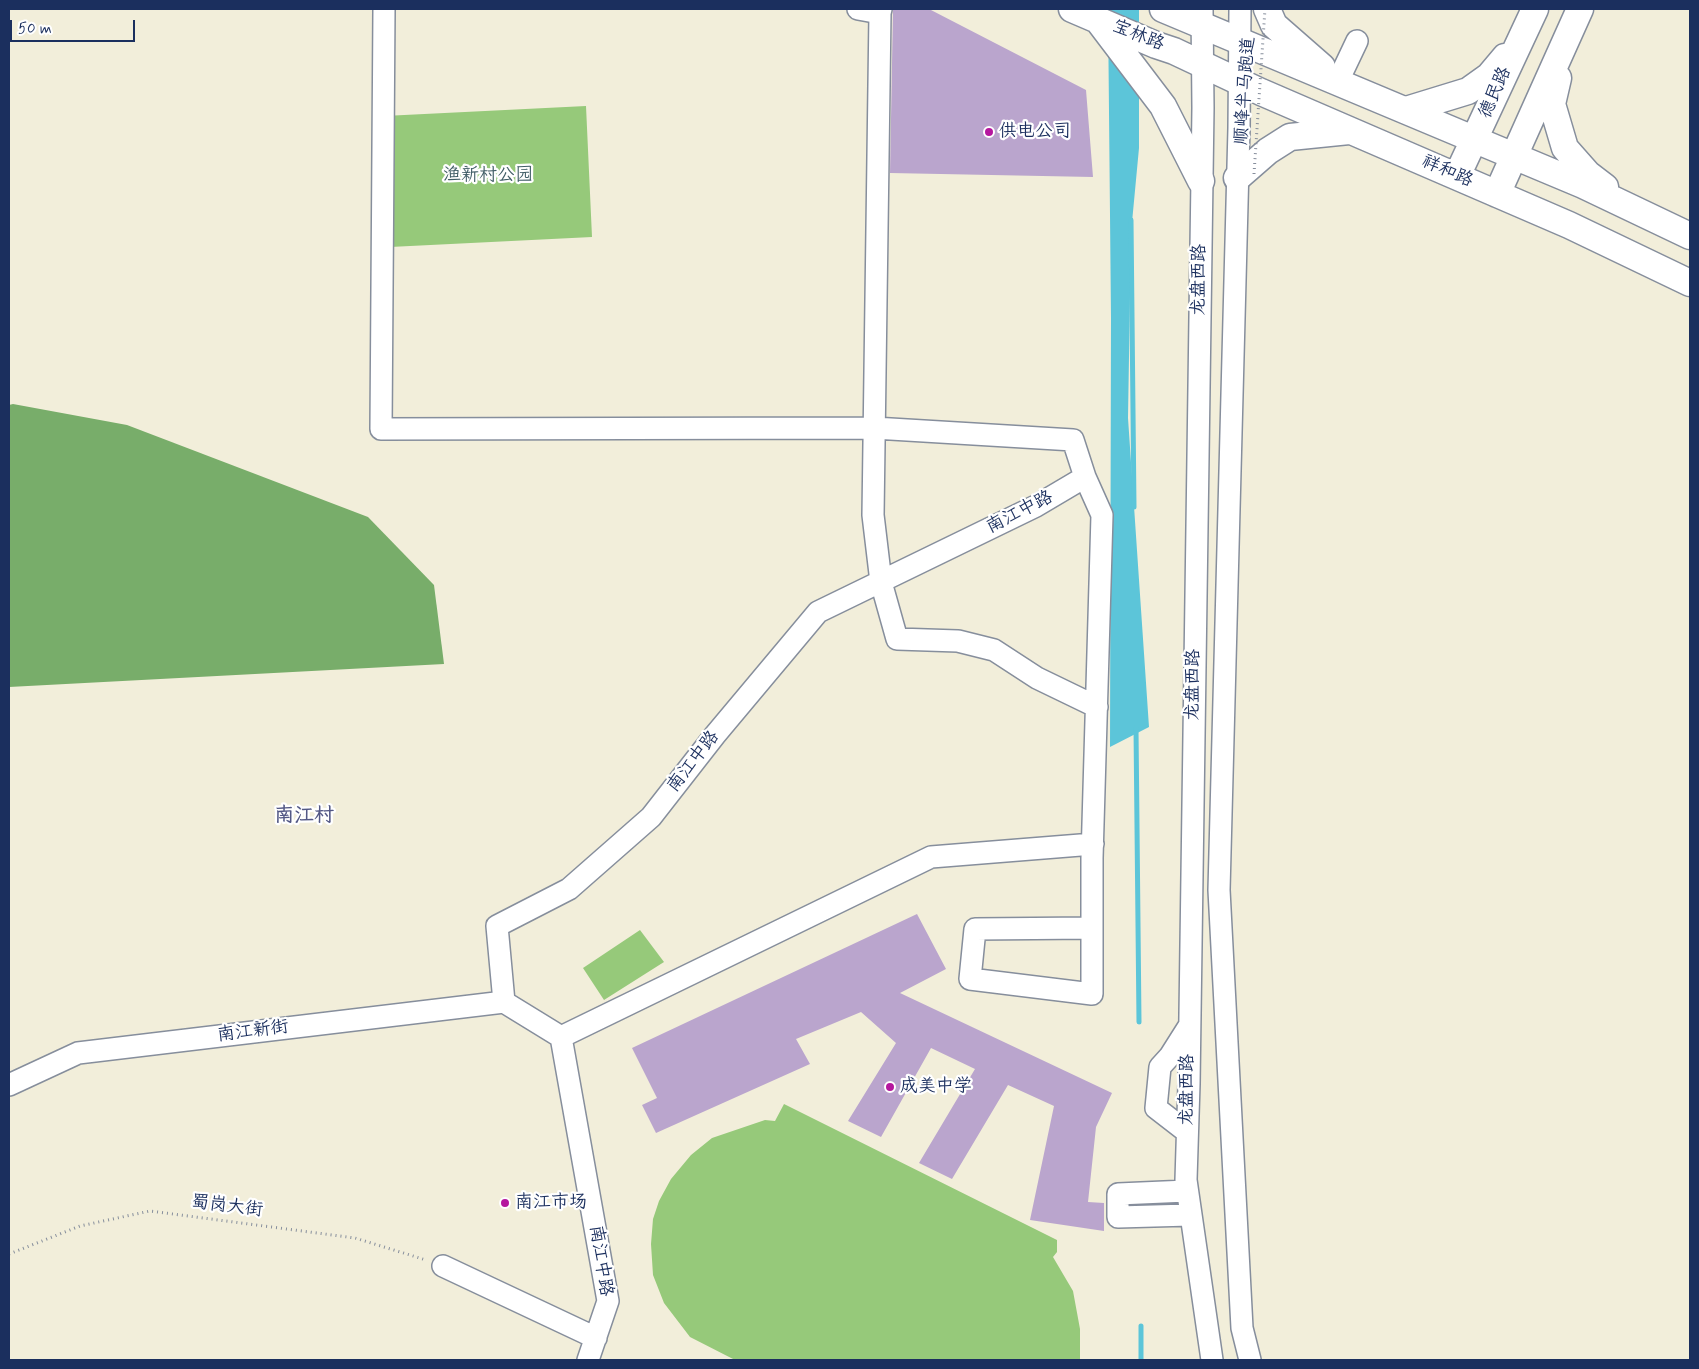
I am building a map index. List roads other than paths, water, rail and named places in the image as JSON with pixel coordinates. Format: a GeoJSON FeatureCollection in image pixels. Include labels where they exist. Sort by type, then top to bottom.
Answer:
{"type":"FeatureCollection","features":[{"type":"Feature","properties":{"kind":"main road","name":"宝林路"},"geometry":{"type":"LineString","coordinates":[[1072,9],[1174,51],[1203,66]]}},
{"type":"Feature","properties":{"kind":"main road"},"geometry":{"type":"LineString","coordinates":[[1163,9],[1202,16],[1239,39],[1262,50],[1583,185],[1690,236]]}},
{"type":"Feature","properties":{"kind":"main road"},"geometry":{"type":"LineString","coordinates":[[1266,9],[1274,25],[1338,81]]}},
{"type":"Feature","properties":{"kind":"main road","name":"德民路"},"geometry":{"type":"LineString","coordinates":[[1457,176],[1535,9]]}},
{"type":"Feature","properties":{"kind":"main road"},"geometry":{"type":"LineString","coordinates":[[1497,194],[1580,9]]}},
{"type":"Feature","properties":{"kind":"main road"},"geometry":{"type":"LineString","coordinates":[[1098,20],[1159,100],[1201,181]]}},
{"type":"Feature","properties":{"kind":"main road"},"geometry":{"type":"LineString","coordinates":[[1406,110],[1468,91],[1489,76],[1522,37]]}},
{"type":"Feature","properties":{"kind":"main road"},"geometry":{"type":"LineString","coordinates":[[1564,45],[1552,104],[1565,148],[1588,174],[1632,208]]}},
{"type":"Feature","properties":{"kind":"main road","name":"祥和路"},"geometry":{"type":"LineString","coordinates":[[1203,66],[1569,225],[1690,283]]}},
{"type":"Feature","properties":{"kind":"main road"},"geometry":{"type":"LineString","coordinates":[[1245,176],[1268,151],[1290,137],[1352,130]]}},
{"type":"Feature","properties":{"kind":"street"},"geometry":{"type":"LineString","coordinates":[[384,9],[381,429],[874,428],[1073,440],[1085,477],[1102,515],[1093,844],[1092,994],[970,979],[975,929],[1092,928]]}},
{"type":"Feature","properties":{"kind":"street"},"geometry":{"type":"LineString","coordinates":[[858,9],[881,11],[873,515],[881,582],[897,639],[958,641],[994,650],[1037,678],[1097,707]]}},
{"type":"Feature","properties":{"kind":"street","name":"龙盘西路"},"geometry":{"type":"LineString","coordinates":[[1240,9],[1239,81],[1245,176],[1219,890],[1242,1328],[1250,1360]]}},
{"type":"Feature","properties":{"kind":"street","name":"龙盘西路"},"geometry":{"type":"LineString","coordinates":[[1202,16],[1203,66],[1190,1025],[1186,1180],[1212,1360]]}},
{"type":"Feature","properties":{"kind":"street"},"geometry":{"type":"LineString","coordinates":[[1338,81],[1357,41]]}},
{"type":"Feature","properties":{"kind":"street","name":"南江中路"},"geometry":{"type":"LineString","coordinates":[[504,1002],[497,926],[569,890],[651,818],[715,735],[818,612],[1036,506],[1085,477]]}},
{"type":"Feature","properties":{"kind":"street"},"geometry":{"type":"LineString","coordinates":[[504,1002],[561,1037],[931,857],[1093,844]]}},
{"type":"Feature","properties":{"kind":"street","name":"南江新街"},"geometry":{"type":"LineString","coordinates":[[9,1085],[78,1053],[504,1002]]}},
{"type":"Feature","properties":{"kind":"street"},"geometry":{"type":"LineString","coordinates":[[1187,1132],[1156,1108],[1160,1067],[1170,1056],[1190,1025]]}},
{"type":"Feature","properties":{"kind":"street","name":"南江中路"},"geometry":{"type":"LineString","coordinates":[[561,1037],[608,1301],[588,1360]]}},
{"type":"Feature","properties":{"kind":"street"},"geometry":{"type":"LineString","coordinates":[[1187,1191],[1118,1194],[1118,1217],[1190,1215]]}},
{"type":"Feature","properties":{"kind":"street"},"geometry":{"type":"LineString","coordinates":[[443,1266],[596,1338]]}},
{"type":"Feature","properties":{"kind":"water"},"geometry":{"type":"Polygon","coordinates":[[[1108,9],[1139,9],[1139,148],[1131,233],[1128,418],[1149,727],[1110,747],[1111,318],[1108,9]]]}},
{"type":"Feature","properties":{"kind":"waterway"},"geometry":{"type":"LineString","coordinates":[[1131,220],[1134,507]]}},
{"type":"Feature","properties":{"kind":"waterway"},"geometry":{"type":"LineString","coordinates":[[1136,728],[1139,1022]]}},
{"type":"Feature","properties":{"kind":"waterway"},"geometry":{"type":"LineString","coordinates":[[1141,1326],[1141,1360]]}},
{"type":"Feature","properties":{"kind":"place","name":"供电公司"},"geometry":{"type":"Point","coordinates":[989,132]}},
{"type":"Feature","properties":{"kind":"place","name":"成美中学"},"geometry":{"type":"Point","coordinates":[890,1087]}},
{"type":"Feature","properties":{"kind":"place","name":"南江市场"},"geometry":{"type":"Point","coordinates":[505,1203]}},
{"type":"Feature","properties":{"kind":"district","name":"南江村"},"geometry":{"type":"Point","coordinates":[304,817]}},
{"type":"Feature","properties":{"kind":"park label","name":"渔新村公园"},"geometry":{"type":"Point","coordinates":[488,176]}}]}
